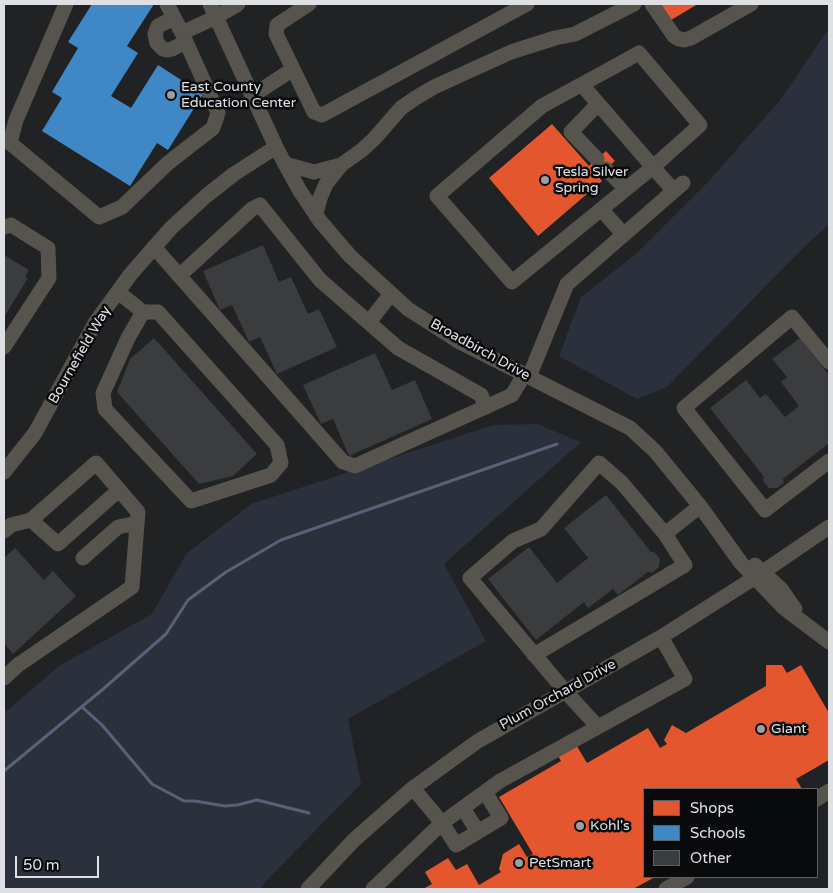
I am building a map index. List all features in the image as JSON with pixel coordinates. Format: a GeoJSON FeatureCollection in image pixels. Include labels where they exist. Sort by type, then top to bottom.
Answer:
{"type":"FeatureCollection","features":[{"type":"Feature","properties":{"kind":"street"},"geometry":{"type":"LineString","coordinates":[[66,4],[16,120],[10,143],[98,218],[122,207],[168,163],[213,128],[218,113],[167,4]]}},
{"type":"Feature","properties":{"kind":"street"},"geometry":{"type":"LineString","coordinates":[[174,18],[158,26],[155,34],[157,43],[163,49],[172,49],[213,10],[238,4]]}},
{"type":"Feature","properties":{"kind":"street"},"geometry":{"type":"LineString","coordinates":[[309,4],[277,25],[276,34],[314,112],[322,115],[527,4]]}},
{"type":"Feature","properties":{"kind":"street"},"geometry":{"type":"LineString","coordinates":[[316,214],[326,184],[341,165],[368,144],[401,108],[417,97],[434,87],[511,52],[555,38],[575,34],[634,4]]}},
{"type":"Feature","properties":{"kind":"street"},"geometry":{"type":"LineString","coordinates":[[652,4],[674,36],[679,40],[684,40],[691,38],[751,4]]}},
{"type":"Feature","properties":{"kind":"street","name":"Broadbirch Drive"},"geometry":{"type":"LineString","coordinates":[[213,10],[276,147],[300,191],[350,256],[408,309],[458,341],[630,428],[655,451],[700,506],[741,563],[781,589],[804,623],[829,642]]}},
{"type":"Feature","properties":{"kind":"street"},"geometry":{"type":"LineString","coordinates":[[639,53],[700,125],[653,166],[512,282],[437,196],[542,106],[639,53]]}},
{"type":"Feature","properties":{"kind":"street"},"geometry":{"type":"LineString","coordinates":[[252,96],[293,69]]}},
{"type":"Feature","properties":{"kind":"street"},"geometry":{"type":"LineString","coordinates":[[154,247],[343,462],[355,466],[512,395],[526,376],[567,284],[679,187],[653,166],[582,85]]}},
{"type":"Feature","properties":{"kind":"street"},"geometry":{"type":"LineString","coordinates":[[598,104],[570,132],[626,189]]}},
{"type":"Feature","properties":{"kind":"street","name":"Bournefield Way"},"geometry":{"type":"LineString","coordinates":[[4,472],[35,433],[95,323],[130,275],[171,228],[206,196],[234,174],[276,147]]}},
{"type":"Feature","properties":{"kind":"street"},"geometry":{"type":"LineString","coordinates":[[285,164],[314,172],[341,165]]}},
{"type":"Feature","properties":{"kind":"street"},"geometry":{"type":"LineString","coordinates":[[179,276],[252,209],[260,205],[320,280],[398,348],[481,395],[486,407]]}},
{"type":"Feature","properties":{"kind":"street"},"geometry":{"type":"LineString","coordinates":[[601,209],[624,235]]}},
{"type":"Feature","properties":{"kind":"street"},"geometry":{"type":"LineString","coordinates":[[4,227],[11,225],[48,248],[50,278],[4,347]]}},
{"type":"Feature","properties":{"kind":"street"},"geometry":{"type":"LineString","coordinates":[[118,292],[143,312],[158,312],[277,445],[281,463],[271,475],[190,501],[105,409],[103,393],[128,338],[143,312]]}},
{"type":"Feature","properties":{"kind":"street"},"geometry":{"type":"LineString","coordinates":[[369,322],[391,294]]}},
{"type":"Feature","properties":{"kind":"street"},"geometry":{"type":"LineString","coordinates":[[829,362],[792,317],[684,408],[765,510],[829,461]]}},
{"type":"Feature","properties":{"kind":"street"},"geometry":{"type":"LineString","coordinates":[[534,655],[685,565],[665,534],[622,483],[599,463],[541,529],[513,541],[470,578],[534,655],[598,727]]}},
{"type":"Feature","properties":{"kind":"street"},"geometry":{"type":"LineString","coordinates":[[4,531],[11,524],[30,520],[96,464],[138,512],[132,586],[18,666],[4,678]]}},
{"type":"Feature","properties":{"kind":"street"},"geometry":{"type":"LineString","coordinates":[[30,520],[58,544],[119,490]]}},
{"type":"Feature","properties":{"kind":"street"},"geometry":{"type":"LineString","coordinates":[[665,534],[700,506]]}},
{"type":"Feature","properties":{"kind":"street"},"geometry":{"type":"LineString","coordinates":[[83,558],[118,527],[137,523]]}},
{"type":"Feature","properties":{"kind":"street","name":"Plum Orchard Drive"},"geometry":{"type":"LineString","coordinates":[[308,889],[354,840],[413,788],[478,741],[661,638],[829,527]]}},
{"type":"Feature","properties":{"kind":"street"},"geometry":{"type":"LineString","coordinates":[[376,888],[442,823],[500,781],[685,679],[661,638]]}},
{"type":"Feature","properties":{"kind":"street"},"geometry":{"type":"LineString","coordinates":[[413,788],[442,823],[456,845],[501,818],[485,792]]}},
{"type":"Feature","properties":{"kind":"street"},"geometry":{"type":"LineString","coordinates":[[818,798],[829,791]]}},
{"type":"Feature","properties":{"kind":"street"},"geometry":{"type":"LineString","coordinates":[[463,808],[478,832]]}},
{"type":"Feature","properties":{"kind":"street"},"geometry":{"type":"LineString","coordinates":[[666,889],[685,878]]}},
{"type":"Feature","properties":{"kind":"shaded area"},"geometry":{"type":"Polygon","coordinates":[[[829,28],[829,224],[802,249],[667,387],[637,399],[559,356],[581,297],[636,254],[709,181],[781,99],[829,28]]]}},
{"type":"Feature","properties":{"kind":"shaded area"},"geometry":{"type":"Polygon","coordinates":[[[537,424],[581,442],[444,564],[486,641],[348,719],[361,784],[260,889],[4,889],[4,713],[59,666],[152,614],[186,554],[251,504],[493,425],[537,424]]]}},
{"type":"Feature","properties":{"kind":"building: Shops"},"geometry":{"type":"Polygon","coordinates":[[[661,4],[698,4],[671,20],[661,4]]]}},
{"type":"Feature","properties":{"kind":"building: Shops","name":"Tesla Silver Spring"},"geometry":{"type":"Polygon","coordinates":[[[552,124],[589,166],[606,151],[615,161],[598,176],[602,181],[538,236],[489,178],[552,124]]]}},
{"type":"Feature","properties":{"kind":"building: Shops"},"geometry":{"type":"Polygon","coordinates":[[[766,665],[782,665],[787,673],[801,665],[829,713],[829,760],[796,779],[801,788],[643,788],[643,878],[653,878],[633,889],[423,889],[432,884],[425,872],[448,858],[456,870],[467,864],[479,885],[501,872],[499,869],[503,854],[519,844],[527,857],[533,854],[499,797],[561,761],[557,754],[575,743],[587,763],[648,728],[660,748],[667,744],[664,740],[672,725],[686,733],[766,686],[766,665]]]}},
{"type":"Feature","properties":{"kind":"building: Schools","name":"East County Education Center"},"geometry":{"type":"Polygon","coordinates":[[[92,4],[154,4],[127,46],[138,53],[111,96],[131,108],[158,65],[203,94],[168,150],[157,143],[130,186],[42,131],[62,98],[52,92],[78,48],[68,42],[92,4]]]}},
{"type":"Feature","properties":{"kind":"building: Other"},"geometry":{"type":"Polygon","coordinates":[[[263,245],[279,282],[291,277],[308,314],[319,309],[337,347],[277,374],[260,337],[249,342],[232,305],[220,310],[203,271],[263,245]]]}},
{"type":"Feature","properties":{"kind":"building: Other"},"geometry":{"type":"Polygon","coordinates":[[[4,255],[29,270],[25,277],[28,278],[4,317],[4,255]]]}},
{"type":"Feature","properties":{"kind":"building: Other"},"geometry":{"type":"Polygon","coordinates":[[[154,338],[257,454],[233,476],[199,484],[117,392],[130,359],[154,338]]]}},
{"type":"Feature","properties":{"kind":"building: Other"},"geometry":{"type":"Polygon","coordinates":[[[800,338],[829,375],[829,443],[783,479],[784,483],[777,488],[769,488],[763,481],[764,477],[710,408],[746,380],[760,398],[766,394],[785,417],[799,406],[781,382],[787,377],[772,359],[800,338]]]}},
{"type":"Feature","properties":{"kind":"building: Other"},"geometry":{"type":"Polygon","coordinates":[[[375,353],[392,390],[415,380],[432,419],[349,456],[333,419],[321,424],[303,385],[375,353]]]}},
{"type":"Feature","properties":{"kind":"building: Other"},"geometry":{"type":"Polygon","coordinates":[[[606,495],[651,552],[654,552],[660,559],[659,567],[652,573],[648,572],[618,595],[613,589],[588,608],[584,602],[536,640],[488,579],[529,547],[557,583],[588,558],[564,528],[606,495]]]}},
{"type":"Feature","properties":{"kind":"building: Other"},"geometry":{"type":"Polygon","coordinates":[[[15,548],[44,580],[53,571],[76,596],[13,654],[4,645],[4,558],[15,548]]]}},
{"type":"Feature","properties":{"kind":"waterway"},"geometry":{"type":"LineString","coordinates":[[4,771],[166,634],[188,600],[226,572],[281,540],[557,444]]}},
{"type":"Feature","properties":{"kind":"waterway"},"geometry":{"type":"LineString","coordinates":[[82,707],[102,725],[152,784],[184,801],[225,806],[257,800],[309,813]]}},
{"type":"Feature","properties":{"kind":"place","name":"East County Education Center"},"geometry":{"type":"Point","coordinates":[171,95]}},
{"type":"Feature","properties":{"kind":"place","name":"Tesla Silver Spring"},"geometry":{"type":"Point","coordinates":[545,180]}},
{"type":"Feature","properties":{"kind":"place","name":"Giant"},"geometry":{"type":"Point","coordinates":[761,729]}},
{"type":"Feature","properties":{"kind":"place","name":"Kohl's"},"geometry":{"type":"Point","coordinates":[580,826]}},
{"type":"Feature","properties":{"kind":"place","name":"PetSmart"},"geometry":{"type":"Point","coordinates":[519,863]}}]}
